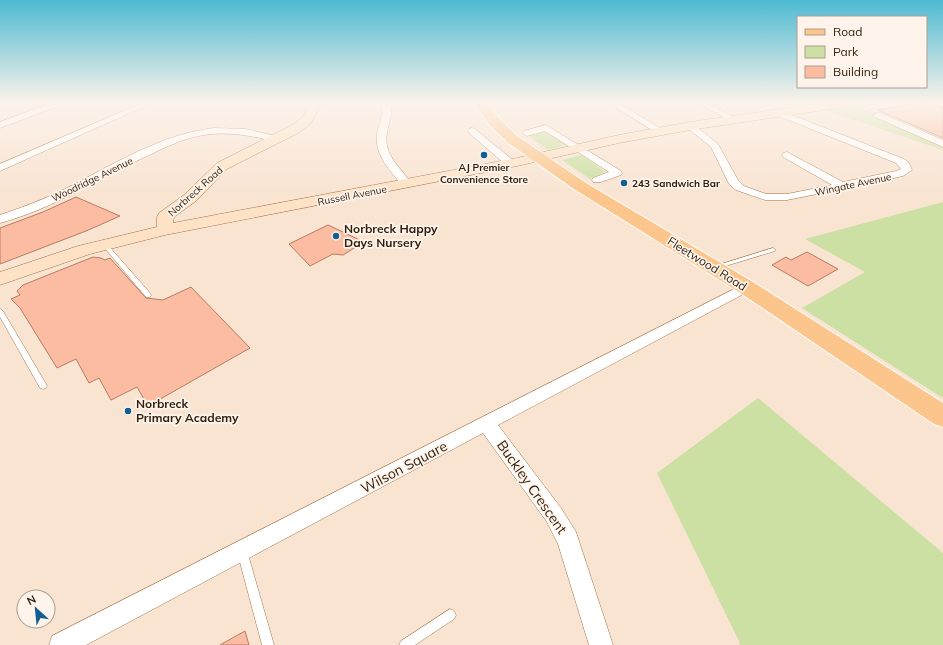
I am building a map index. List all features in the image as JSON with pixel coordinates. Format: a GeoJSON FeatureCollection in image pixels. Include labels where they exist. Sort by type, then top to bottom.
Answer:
{"type":"FeatureCollection","features":[{"type":"Feature","properties":{"kind":"main road","name":"Fleetwood Road"},"geometry":{"type":"LineString","coordinates":[[506,133],[512,139],[580,186],[746,287],[943,416]]}},
{"type":"Feature","properties":{"kind":"street"},"geometry":{"type":"LineString","coordinates":[[0,168],[79,133]]}},
{"type":"Feature","properties":{"kind":"street","name":"Woodridge Avenue"},"geometry":{"type":"LineString","coordinates":[[0,219],[38,205],[156,148],[192,134],[200,133]]}},
{"type":"Feature","properties":{"kind":"street","name":"Woodridge Avenue"},"geometry":{"type":"LineString","coordinates":[[256,133],[277,139]]}},
{"type":"Feature","properties":{"kind":"street","name":"Norbreck Road"},"geometry":{"type":"LineString","coordinates":[[0,279],[104,244],[165,230],[165,217],[190,198],[222,166],[288,133]]}},
{"type":"Feature","properties":{"kind":"street"},"geometry":{"type":"LineString","coordinates":[[384,133],[382,145],[390,162],[406,184]]}},
{"type":"Feature","properties":{"kind":"street"},"geometry":{"type":"LineString","coordinates":[[475,133],[510,163]]}},
{"type":"Feature","properties":{"kind":"street"},"geometry":{"type":"LineString","coordinates":[[554,133],[617,173],[597,180]]}},
{"type":"Feature","properties":{"kind":"street","name":"Russell Avenue"},"geometry":{"type":"LineString","coordinates":[[165,230],[406,184],[650,133]]}},
{"type":"Feature","properties":{"kind":"street","name":"Wingate Avenue"},"geometry":{"type":"LineString","coordinates":[[699,133],[715,146],[733,182],[740,188],[765,197],[787,197],[899,174],[907,170],[905,165],[900,161],[830,133]]}},
{"type":"Feature","properties":{"kind":"street"},"geometry":{"type":"LineString","coordinates":[[920,133],[941,142]]}},
{"type":"Feature","properties":{"kind":"street"},"geometry":{"type":"LineString","coordinates":[[483,140],[494,138]]}},
{"type":"Feature","properties":{"kind":"street"},"geometry":{"type":"LineString","coordinates":[[787,155],[842,186]]}},
{"type":"Feature","properties":{"kind":"street","name":"Wilson Square"},"geometry":{"type":"LineString","coordinates":[[61,645],[746,287]]}},
{"type":"Feature","properties":{"kind":"street","name":"Buckley Crescent"},"geometry":{"type":"LineString","coordinates":[[486,424],[554,515],[568,540],[601,645]]}},
{"type":"Feature","properties":{"kind":"lane"},"geometry":{"type":"LineString","coordinates":[[104,244],[148,295]]}},
{"type":"Feature","properties":{"kind":"lane"},"geometry":{"type":"LineString","coordinates":[[714,268],[773,250]]}},
{"type":"Feature","properties":{"kind":"lane"},"geometry":{"type":"LineString","coordinates":[[0,311],[43,386]]}},
{"type":"Feature","properties":{"kind":"lane"},"geometry":{"type":"LineString","coordinates":[[242,551],[268,645]]}},
{"type":"Feature","properties":{"kind":"lane"},"geometry":{"type":"LineString","coordinates":[[405,645],[450,616]]}},
{"type":"Feature","properties":{"kind":"green space"},"geometry":{"type":"Polygon","coordinates":[[[547,133],[566,145],[548,150],[527,135],[547,133]]]}},
{"type":"Feature","properties":{"kind":"green space"},"geometry":{"type":"Polygon","coordinates":[[[893,133],[918,133],[943,144],[943,150],[893,133]]]}},
{"type":"Feature","properties":{"kind":"green space"},"geometry":{"type":"Polygon","coordinates":[[[581,155],[605,172],[590,179],[562,160],[581,155]]]}},
{"type":"Feature","properties":{"kind":"green space"},"geometry":{"type":"Polygon","coordinates":[[[943,202],[943,398],[802,308],[865,272],[805,239],[943,202]]]}},
{"type":"Feature","properties":{"kind":"green space"},"geometry":{"type":"Polygon","coordinates":[[[758,398],[943,553],[943,645],[740,645],[657,473],[758,398]]]}},
{"type":"Feature","properties":{"kind":"building"},"geometry":{"type":"Polygon","coordinates":[[[932,133],[943,133],[943,138],[932,133]]]}},
{"type":"Feature","properties":{"kind":"building"},"geometry":{"type":"Polygon","coordinates":[[[76,197],[120,216],[86,231],[0,264],[0,228],[43,212],[76,197]]]}},
{"type":"Feature","properties":{"kind":"building"},"geometry":{"type":"Polygon","coordinates":[[[328,225],[364,242],[343,255],[333,254],[310,266],[289,244],[328,225]]]}},
{"type":"Feature","properties":{"kind":"building"},"geometry":{"type":"Polygon","coordinates":[[[807,252],[838,269],[808,286],[772,265],[786,257],[791,260],[807,252]]]}},
{"type":"Feature","properties":{"kind":"building"},"geometry":{"type":"Polygon","coordinates":[[[93,257],[105,260],[110,258],[146,298],[163,300],[191,287],[250,348],[148,406],[137,387],[111,400],[99,378],[89,383],[76,359],[57,368],[20,308],[11,299],[20,295],[17,291],[23,285],[93,257]]]}},
{"type":"Feature","properties":{"kind":"building"},"geometry":{"type":"Polygon","coordinates":[[[245,631],[249,645],[220,645],[245,631]]]}},
{"type":"Feature","properties":{"kind":"place","name":"AJ Premier Convenience Store"},"geometry":{"type":"Point","coordinates":[484,155]}},
{"type":"Feature","properties":{"kind":"place","name":"243 Sandwich Bar"},"geometry":{"type":"Point","coordinates":[624,183]}},
{"type":"Feature","properties":{"kind":"place","name":"Norbreck Happy Days Nursery"},"geometry":{"type":"Point","coordinates":[336,236]}},
{"type":"Feature","properties":{"kind":"place","name":"Norbreck Primary Academy"},"geometry":{"type":"Point","coordinates":[128,411]}}]}
